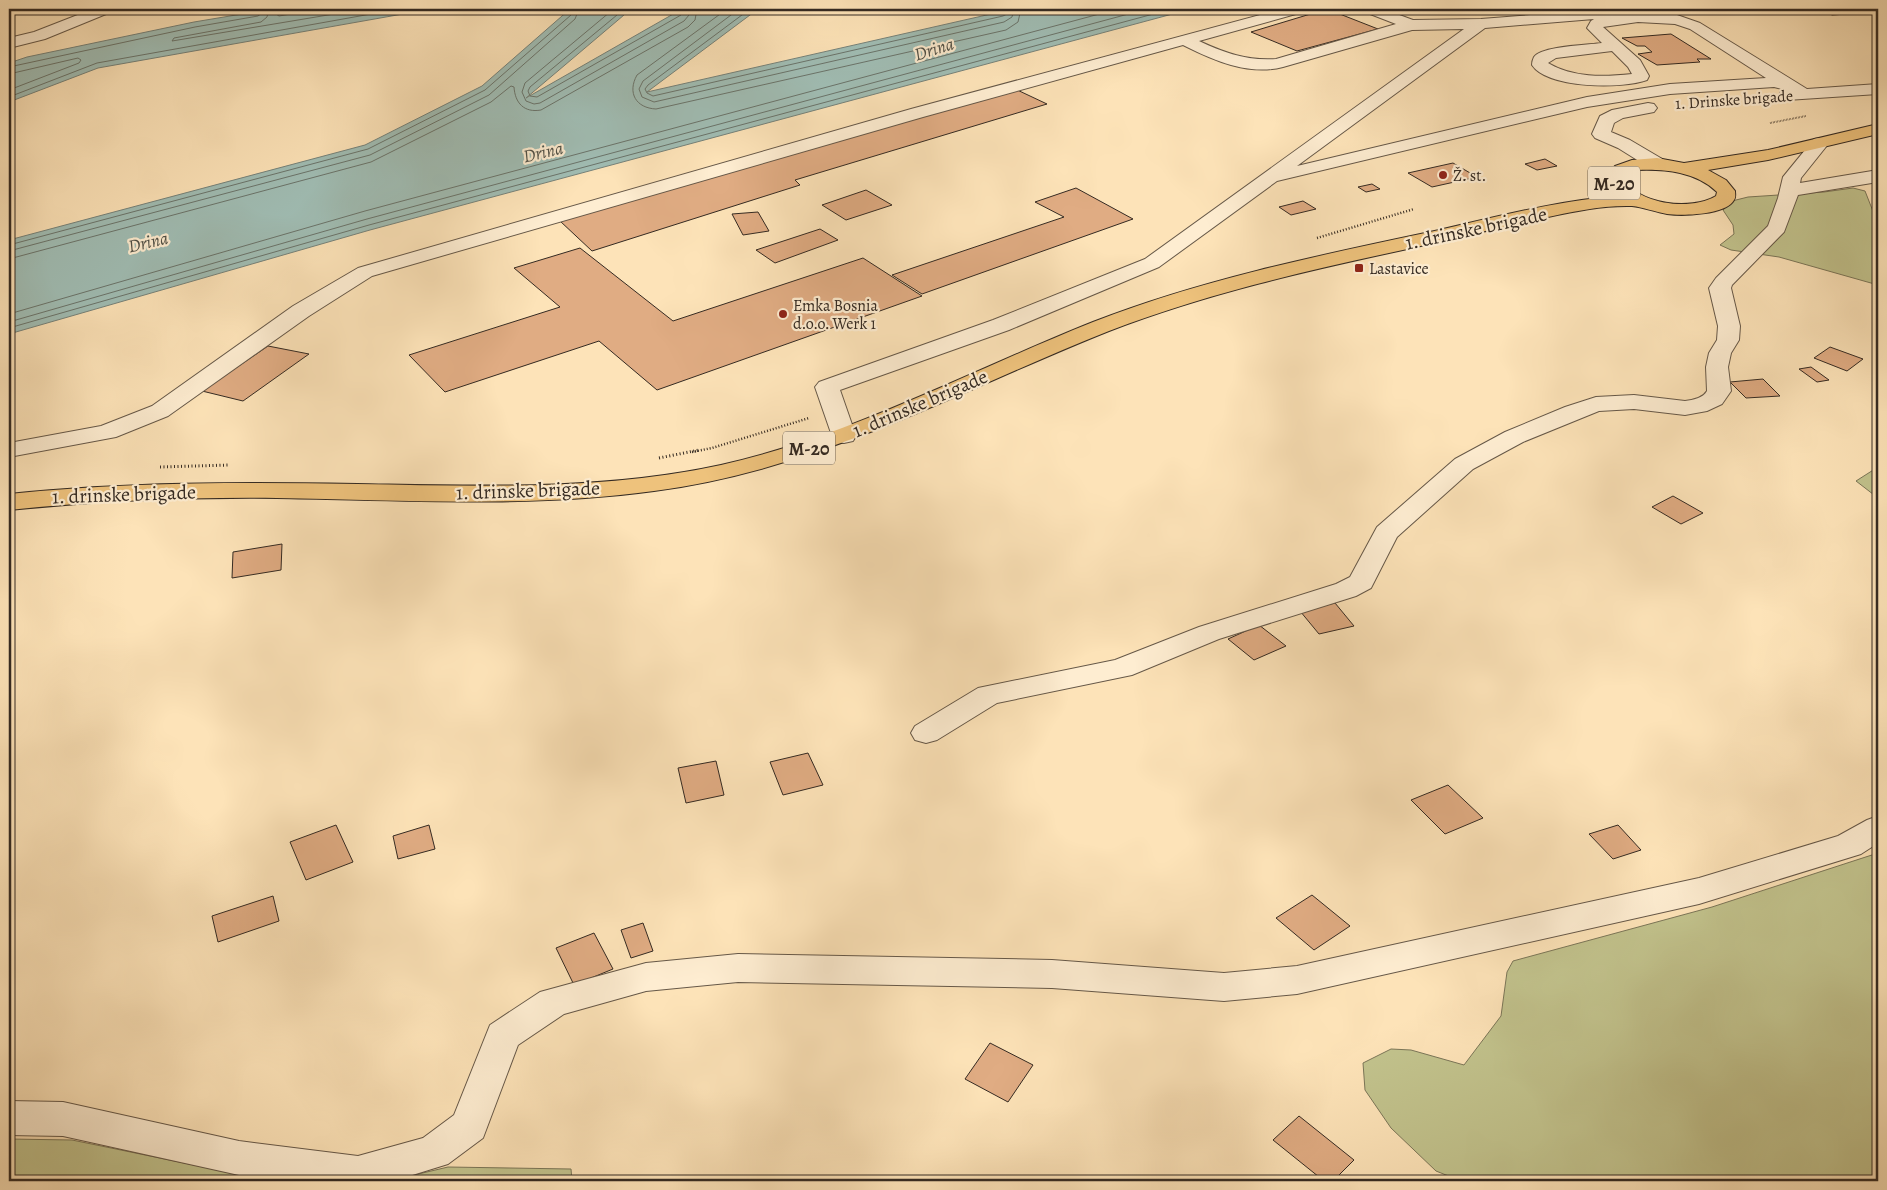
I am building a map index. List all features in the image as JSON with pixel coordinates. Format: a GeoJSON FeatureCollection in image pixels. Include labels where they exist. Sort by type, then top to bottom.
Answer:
{"type":"FeatureCollection","features":[{"type":"Feature","properties":{"kind":"main road","name":"M-20"},"geometry":{"type":"LineString","coordinates":[[1684,168],[1768,155],[1878,129]]}},
{"type":"Feature","properties":{"kind":"main road","name":"M-20"},"geometry":{"type":"LineString","coordinates":[[1720,183],[1768,155]]}},
{"type":"Feature","properties":{"kind":"main road","name":"M-20"},"geometry":{"type":"LineString","coordinates":[[1657,164],[1684,168],[1705,175],[1720,183],[1726,191],[1726,198],[1720,204],[1708,208],[1673,209],[1637,200],[1623,193],[1615,186],[1613,178],[1617,172],[1626,167],[1657,164]]}},
{"type":"Feature","properties":{"kind":"main road","name":"M-20"},"geometry":{"type":"LineString","coordinates":[[1574,206],[1615,186]]}},
{"type":"Feature","properties":{"kind":"main road","name":"M-20"},"geometry":{"type":"LineString","coordinates":[[1574,206],[1637,200]]}},
{"type":"Feature","properties":{"kind":"main road","name":"1. drinske brigade"},"geometry":{"type":"LineString","coordinates":[[9,502],[55,496],[130,491],[516,493],[585,491],[719,473],[774,459],[844,436],[1108,324],[1242,281],[1574,206]]}},
{"type":"Feature","properties":{"kind":"street"},"geometry":{"type":"LineString","coordinates":[[9,43],[38,36],[106,9]]}},
{"type":"Feature","properties":{"kind":"street"},"geometry":{"type":"LineString","coordinates":[[9,450],[108,432],[160,411],[309,306],[366,272],[917,113],[1298,9]]}},
{"type":"Feature","properties":{"kind":"street"},"geometry":{"type":"LineString","coordinates":[[1370,9],[1411,25]]}},
{"type":"Feature","properties":{"kind":"street"},"geometry":{"type":"LineString","coordinates":[[1184,40],[1228,60],[1242,64],[1265,66],[1411,25],[1482,24],[1657,9]]}},
{"type":"Feature","properties":{"kind":"street"},"geometry":{"type":"LineString","coordinates":[[1614,46],[1552,54],[1541,59],[1540,65],[1550,72],[1567,78],[1586,80],[1636,78],[1641,76],[1640,69],[1595,28],[1596,24],[1602,21],[1638,17],[1677,20],[1695,26],[1786,83],[1810,94]]}},
{"type":"Feature","properties":{"kind":"street"},"geometry":{"type":"LineString","coordinates":[[844,436],[827,387],[1001,325],[1152,263],[1482,24]]}},
{"type":"Feature","properties":{"kind":"street"},"geometry":{"type":"LineString","coordinates":[[1810,94],[1808,82],[1811,79],[1878,75]]}},
{"type":"Feature","properties":{"kind":"street"},"geometry":{"type":"LineString","coordinates":[[1266,179],[1587,102],[1670,89],[1786,83]]}},
{"type":"Feature","properties":{"kind":"street","name":"1. Drinske brigade"},"geometry":{"type":"LineString","coordinates":[[1601,134],[1606,120],[1618,114],[1655,106],[1710,100],[1878,89]]}},
{"type":"Feature","properties":{"kind":"street"},"geometry":{"type":"LineString","coordinates":[[1601,134],[1624,144],[1657,164]]}},
{"type":"Feature","properties":{"kind":"street"},"geometry":{"type":"LineString","coordinates":[[1601,134],[1606,148],[1626,167]]}},
{"type":"Feature","properties":{"kind":"street"},"geometry":{"type":"LineString","coordinates":[[926,733],[988,695],[1122,668],[1209,634],[1346,590],[1361,582],[1386,532],[1464,464],[1514,437],[1596,404],[1618,401],[1684,408],[1699,406],[1714,399],[1719,391],[1717,366],[1720,353],[1728,340],[1729,326],[1720,288],[1723,282],[1752,255],[1776,228],[1790,190],[1792,177],[1820,143]]}},
{"type":"Feature","properties":{"kind":"street"},"geometry":{"type":"LineString","coordinates":[[1790,190],[1838,184],[1878,176]]}},
{"type":"Feature","properties":{"kind":"street"},"geometry":{"type":"LineString","coordinates":[[9,1118],[63,1119],[239,1158],[358,1174],[434,1152],[469,1126],[503,1036],[553,1002],[646,977],[738,968],[1052,974],[1224,987],[1297,980],[1699,891],[1849,845],[1878,828]]}},
{"type":"Feature","properties":{"kind":"path"},"geometry":{"type":"LineString","coordinates":[[1310,240],[1414,209]]}},
{"type":"Feature","properties":{"kind":"path"},"geometry":{"type":"LineString","coordinates":[[656,458],[712,448],[834,410]]}},
{"type":"Feature","properties":{"kind":"path"},"geometry":{"type":"LineString","coordinates":[[159,467],[178,465],[237,466]]}},
{"type":"Feature","properties":{"kind":"green space"},"geometry":{"type":"Polygon","coordinates":[[[1853,188],[1865,191],[1878,224],[1878,285],[1779,257],[1731,250],[1720,245],[1734,234],[1733,225],[1723,210],[1732,201],[1748,197],[1824,192],[1853,188]]]}},
{"type":"Feature","properties":{"kind":"green space"},"geometry":{"type":"Polygon","coordinates":[[[1878,467],[1878,498],[1856,481],[1878,467]]]}},
{"type":"Feature","properties":{"kind":"green space"},"geometry":{"type":"Polygon","coordinates":[[[1878,853],[1878,1181],[1461,1181],[1436,1171],[1391,1128],[1365,1090],[1363,1063],[1391,1049],[1411,1050],[1464,1065],[1501,1016],[1507,972],[1513,961],[1712,907],[1878,853]]]}},
{"type":"Feature","properties":{"kind":"green space"},"geometry":{"type":"Polygon","coordinates":[[[9,1139],[72,1140],[272,1181],[9,1181],[9,1139]]]}},
{"type":"Feature","properties":{"kind":"green space"},"geometry":{"type":"Polygon","coordinates":[[[448,1167],[571,1169],[572,1181],[389,1181],[448,1167]]]}},
{"type":"Feature","properties":{"kind":"water"},"geometry":{"type":"Polygon","coordinates":[[[272,9],[431,9],[98,68],[9,102],[9,63],[27,57],[194,22],[272,9]]]}},
{"type":"Feature","properties":{"kind":"water","name":"Drina"},"geometry":{"type":"Polygon","coordinates":[[[570,9],[621,9],[624,15],[526,98],[682,9],[758,9],[647,92],[1013,9],[1191,9],[370,230],[9,334],[9,240],[365,145],[482,86],[570,9]]]}},
{"type":"Feature","properties":{"kind":"building"},"geometry":{"type":"Polygon","coordinates":[[[1327,9],[1378,29],[1297,51],[1251,32],[1327,9]]]}},
{"type":"Feature","properties":{"kind":"building"},"geometry":{"type":"Polygon","coordinates":[[[1821,9],[1878,9],[1878,12],[1832,15],[1821,9]]]}},
{"type":"Feature","properties":{"kind":"building"},"geometry":{"type":"Polygon","coordinates":[[[1671,34],[1711,59],[1697,59],[1700,62],[1657,65],[1638,54],[1652,52],[1645,46],[1637,46],[1622,38],[1671,34]]]}},
{"type":"Feature","properties":{"kind":"building"},"geometry":{"type":"Polygon","coordinates":[[[1013,88],[1047,104],[795,180],[800,185],[592,251],[560,221],[1013,88]]]}},
{"type":"Feature","properties":{"kind":"building"},"geometry":{"type":"Polygon","coordinates":[[[1545,159],[1557,166],[1537,170],[1525,164],[1545,159]]]}},
{"type":"Feature","properties":{"kind":"building","name":"Ž. st."},"geometry":{"type":"Polygon","coordinates":[[[1453,163],[1477,177],[1432,187],[1408,173],[1453,163]]]}},
{"type":"Feature","properties":{"kind":"building"},"geometry":{"type":"Polygon","coordinates":[[[1372,184],[1380,189],[1366,192],[1358,187],[1372,184]]]}},
{"type":"Feature","properties":{"kind":"building"},"geometry":{"type":"Polygon","coordinates":[[[1076,188],[1133,219],[922,294],[892,275],[1064,217],[1035,202],[1076,188]]]}},
{"type":"Feature","properties":{"kind":"building"},"geometry":{"type":"Polygon","coordinates":[[[866,190],[892,205],[846,220],[822,205],[866,190]]]}},
{"type":"Feature","properties":{"kind":"building"},"geometry":{"type":"Polygon","coordinates":[[[1303,201],[1316,209],[1291,215],[1279,207],[1303,201]]]}},
{"type":"Feature","properties":{"kind":"building"},"geometry":{"type":"Polygon","coordinates":[[[758,212],[769,231],[743,235],[732,214],[758,212]]]}},
{"type":"Feature","properties":{"kind":"building"},"geometry":{"type":"Polygon","coordinates":[[[820,229],[838,240],[775,263],[756,250],[820,229]]]}},
{"type":"Feature","properties":{"kind":"building","name":"Emka Bosnia d.o.o. Werk 1"},"geometry":{"type":"Polygon","coordinates":[[[580,248],[673,321],[863,258],[922,296],[657,390],[599,341],[445,392],[409,355],[560,307],[514,268],[580,248]]]}},
{"type":"Feature","properties":{"kind":"building"},"geometry":{"type":"Polygon","coordinates":[[[268,346],[309,354],[243,401],[202,391],[268,346]]]}},
{"type":"Feature","properties":{"kind":"building"},"geometry":{"type":"Polygon","coordinates":[[[1830,347],[1863,359],[1847,371],[1814,358],[1830,347]]]}},
{"type":"Feature","properties":{"kind":"building"},"geometry":{"type":"Polygon","coordinates":[[[1811,367],[1829,380],[1817,382],[1799,369],[1811,367]]]}},
{"type":"Feature","properties":{"kind":"building"},"geometry":{"type":"Polygon","coordinates":[[[1763,379],[1780,396],[1746,398],[1730,382],[1763,379]]]}},
{"type":"Feature","properties":{"kind":"building"},"geometry":{"type":"Polygon","coordinates":[[[1673,496],[1703,513],[1681,524],[1652,507],[1673,496]]]}},
{"type":"Feature","properties":{"kind":"building"},"geometry":{"type":"Polygon","coordinates":[[[282,544],[281,570],[232,578],[233,552],[282,544]]]}},
{"type":"Feature","properties":{"kind":"building"},"geometry":{"type":"Polygon","coordinates":[[[1335,603],[1354,626],[1319,634],[1300,611],[1335,603]]]}},
{"type":"Feature","properties":{"kind":"building"},"geometry":{"type":"Polygon","coordinates":[[[1259,625],[1286,646],[1254,660],[1228,639],[1259,625]]]}},
{"type":"Feature","properties":{"kind":"building"},"geometry":{"type":"Polygon","coordinates":[[[808,753],[823,785],[783,795],[770,762],[808,753]]]}},
{"type":"Feature","properties":{"kind":"building"},"geometry":{"type":"Polygon","coordinates":[[[716,761],[724,795],[686,803],[678,768],[716,761]]]}},
{"type":"Feature","properties":{"kind":"building"},"geometry":{"type":"Polygon","coordinates":[[[1448,785],[1483,818],[1445,834],[1411,800],[1448,785]]]}},
{"type":"Feature","properties":{"kind":"building"},"geometry":{"type":"Polygon","coordinates":[[[336,825],[353,862],[306,880],[290,842],[336,825]]]}},
{"type":"Feature","properties":{"kind":"building"},"geometry":{"type":"Polygon","coordinates":[[[429,825],[435,849],[398,859],[393,836],[429,825]]]}},
{"type":"Feature","properties":{"kind":"building"},"geometry":{"type":"Polygon","coordinates":[[[1618,825],[1641,850],[1613,859],[1589,834],[1618,825]]]}},
{"type":"Feature","properties":{"kind":"building"},"geometry":{"type":"Polygon","coordinates":[[[1312,895],[1350,926],[1314,950],[1276,918],[1312,895]]]}},
{"type":"Feature","properties":{"kind":"building"},"geometry":{"type":"Polygon","coordinates":[[[273,896],[279,921],[218,942],[212,916],[273,896]]]}},
{"type":"Feature","properties":{"kind":"building"},"geometry":{"type":"Polygon","coordinates":[[[643,923],[653,951],[631,958],[621,930],[643,923]]]}},
{"type":"Feature","properties":{"kind":"building"},"geometry":{"type":"Polygon","coordinates":[[[594,933],[613,969],[574,985],[556,948],[594,933]]]}},
{"type":"Feature","properties":{"kind":"building"},"geometry":{"type":"Polygon","coordinates":[[[990,1043],[1033,1065],[1008,1102],[965,1079],[990,1043]]]}},
{"type":"Feature","properties":{"kind":"building"},"geometry":{"type":"Polygon","coordinates":[[[1299,1116],[1354,1160],[1333,1181],[1324,1181],[1273,1140],[1299,1116]]]}},
{"type":"Feature","properties":{"kind":"place","name":"Ž. st."},"geometry":{"type":"Point","coordinates":[1443,175]}},
{"type":"Feature","properties":{"kind":"place","name":"Lastavice"},"geometry":{"type":"Point","coordinates":[1359,268]}},
{"type":"Feature","properties":{"kind":"place","name":"Emka Bosnia d.o.o. Werk 1"},"geometry":{"type":"Point","coordinates":[783,314]}}]}
